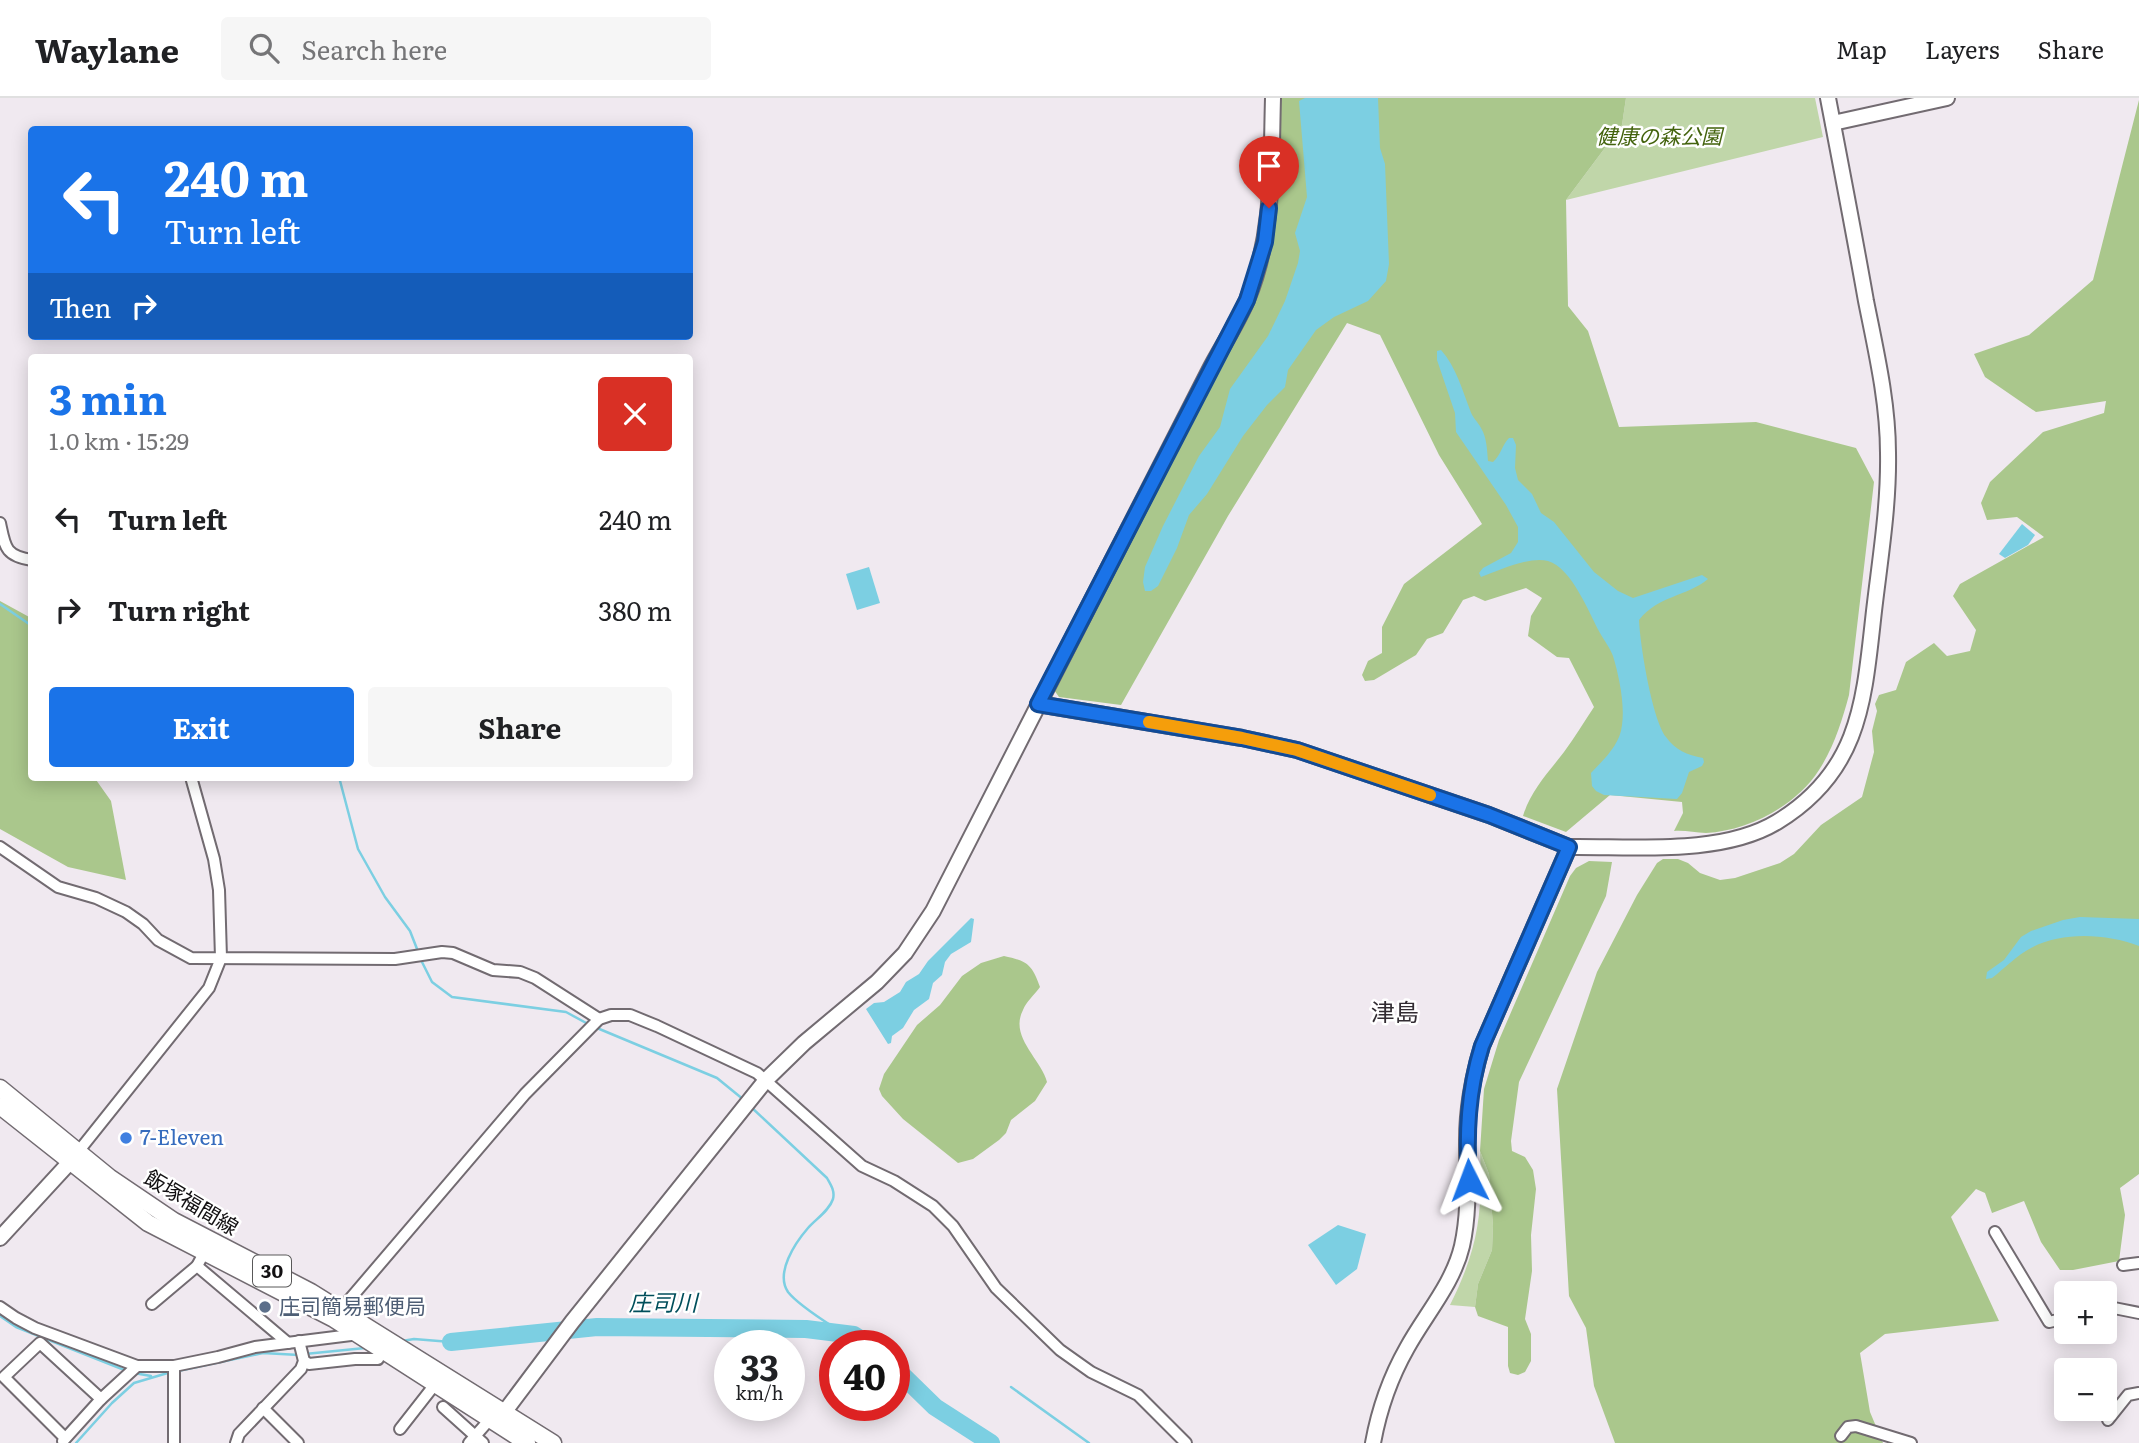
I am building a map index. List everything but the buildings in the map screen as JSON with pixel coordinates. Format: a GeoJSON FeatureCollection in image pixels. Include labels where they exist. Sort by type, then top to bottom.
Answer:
{"type":"FeatureCollection","features":[{"type":"Feature","properties":{"kind":"main road","name":"飯塚福間線"},"geometry":{"type":"LineString","coordinates":[[0,1088],[148,1223],[200,1260],[337,1314],[359,1334],[436,1383],[497,1418],[553,1443]]}},
{"type":"Feature","properties":{"kind":"main road","name":"飯塚福間線"},"geometry":{"type":"LineString","coordinates":[[0,1105],[74,1157],[110,1177],[174,1221],[337,1314],[497,1418],[527,1443]]}},
{"type":"Feature","properties":{"kind":"street"},"geometry":{"type":"LineString","coordinates":[[443,1407],[476,1440],[497,1418],[766,1080],[804,1043],[861,997],[905,953],[933,911],[1247,300],[1265,242],[1269,208],[1273,98]]}},
{"type":"Feature","properties":{"kind":"street"},"geometry":{"type":"LineString","coordinates":[[1038,704],[1242,738],[1297,750],[1489,815],[1574,847],[1700,845],[1740,839],[1775,824],[1807,801],[1835,768],[1846,750],[1860,715],[1888,485],[1887,418],[1828,98]]}},
{"type":"Feature","properties":{"kind":"street"},"geometry":{"type":"LineString","coordinates":[[1833,123],[1947,98]]}},
{"type":"Feature","properties":{"kind":"street"},"geometry":{"type":"LineString","coordinates":[[0,523],[4,542],[10,553],[16,558],[28,560]]}},
{"type":"Feature","properties":{"kind":"street"},"geometry":{"type":"LineString","coordinates":[[0,1238],[74,1157],[209,988],[221,958],[219,890],[214,859],[192,781]]}},
{"type":"Feature","properties":{"kind":"street"},"geometry":{"type":"LineString","coordinates":[[0,846],[58,887],[96,898],[126,912],[144,924],[158,940],[179,953],[204,960],[395,959],[442,952],[453,953],[492,970],[520,972],[535,978],[599,1019]]}},
{"type":"Feature","properties":{"kind":"street"},"geometry":{"type":"LineString","coordinates":[[1373,1443],[1377,1419],[1390,1384],[1406,1349],[1446,1286],[1461,1249],[1468,1208],[1467,1140],[1474,1074],[1482,1046],[1574,847]]}},
{"type":"Feature","properties":{"kind":"street"},"geometry":{"type":"LineString","coordinates":[[337,1314],[525,1094],[599,1019],[611,1015],[630,1015],[757,1073],[862,1166],[894,1181],[933,1206],[953,1227],[996,1288],[1060,1350],[1091,1372],[1138,1395],[1186,1443]]}},
{"type":"Feature","properties":{"kind":"street"},"geometry":{"type":"LineString","coordinates":[[1995,1232],[2049,1322],[2054,1321]]}},
{"type":"Feature","properties":{"kind":"street"},"geometry":{"type":"LineString","coordinates":[[152,1304],[200,1260],[293,1342],[304,1361],[309,1364],[355,1359],[372,1361],[378,1359],[383,1349]]}},
{"type":"Feature","properties":{"kind":"street"},"geometry":{"type":"LineString","coordinates":[[2123,1265],[2139,1263]]}},
{"type":"Feature","properties":{"kind":"street"},"geometry":{"type":"LineString","coordinates":[[0,1307],[35,1328],[137,1366],[174,1366],[255,1347],[359,1334]]}},
{"type":"Feature","properties":{"kind":"street"},"geometry":{"type":"LineString","coordinates":[[2117,1308],[2139,1312]]}},
{"type":"Feature","properties":{"kind":"street"},"geometry":{"type":"LineString","coordinates":[[101,1399],[40,1343],[4,1377],[63,1441],[101,1399],[137,1366]]}},
{"type":"Feature","properties":{"kind":"street"},"geometry":{"type":"LineString","coordinates":[[236,1443],[239,1434],[301,1369],[304,1361]]}},
{"type":"Feature","properties":{"kind":"street"},"geometry":{"type":"LineString","coordinates":[[174,1366],[174,1443]]}},
{"type":"Feature","properties":{"kind":"street"},"geometry":{"type":"LineString","coordinates":[[400,1429],[436,1383]]}},
{"type":"Feature","properties":{"kind":"street"},"geometry":{"type":"LineString","coordinates":[[2117,1409],[2128,1395],[2139,1393]]}},
{"type":"Feature","properties":{"kind":"street"},"geometry":{"type":"LineString","coordinates":[[263,1408],[298,1443]]}},
{"type":"Feature","properties":{"kind":"street"},"geometry":{"type":"LineString","coordinates":[[1841,1436],[1848,1427],[1856,1426],[1911,1443]]}},
{"type":"Feature","properties":{"kind":"green space"},"geometry":{"type":"Polygon","coordinates":[[[1280,98],[1626,98],[1622,125],[1566,200],[1568,306],[1588,331],[1619,427],[1756,422],[1856,448],[1874,482],[1849,695],[1824,761],[1798,795],[1754,822],[1706,833],[1674,831],[1683,813],[1682,802],[1610,795],[1566,832],[1523,816],[1535,790],[1594,707],[1569,658],[1557,657],[1528,636],[1531,616],[1542,598],[1526,588],[1485,601],[1474,596],[1463,600],[1443,633],[1427,639],[1416,655],[1374,680],[1365,681],[1362,675],[1368,661],[1382,653],[1382,627],[1404,584],[1482,524],[1439,455],[1380,335],[1347,323],[1228,516],[1121,705],[1059,697],[1054,690],[1252,305],[1280,98]]]}},
{"type":"Feature","properties":{"kind":"green space","name":"健康の森公園"},"geometry":{"type":"Polygon","coordinates":[[[1626,98],[1815,98],[1823,137],[1566,200],[1622,125],[1626,98]]]}},
{"type":"Feature","properties":{"kind":"green space"},"geometry":{"type":"Polygon","coordinates":[[[2139,100],[2139,1174],[2120,1188],[2125,1215],[2119,1261],[2060,1270],[2041,1242],[2024,1201],[1992,1213],[1985,1193],[1976,1189],[1951,1217],[1999,1321],[1885,1334],[1860,1353],[1870,1412],[1883,1443],[1615,1443],[1594,1386],[1586,1328],[1569,1296],[1557,1089],[1597,972],[1637,895],[1657,863],[1663,859],[1678,859],[1700,873],[1720,880],[1735,878],[1780,863],[1794,854],[1821,825],[1862,797],[1874,752],[1872,731],[1877,711],[1875,704],[1879,695],[1896,690],[1906,662],[1934,643],[1947,656],[1970,651],[1976,630],[1953,596],[1960,584],[2044,537],[2017,517],[1987,520],[1981,503],[1990,482],[2043,432],[2104,413],[2106,401],[2036,412],[1985,377],[1974,354],[2029,335],[2093,280],[2139,100]]]}},
{"type":"Feature","properties":{"kind":"green space"},"geometry":{"type":"Polygon","coordinates":[[[0,601],[28,616],[28,781],[97,781],[111,801],[126,880],[68,867],[0,829],[0,601]]]}},
{"type":"Feature","properties":{"kind":"green space"},"geometry":{"type":"Polygon","coordinates":[[[1589,861],[1612,862],[1606,896],[1519,1082],[1512,1151],[1525,1157],[1533,1170],[1536,1189],[1531,1235],[1532,1271],[1525,1319],[1531,1334],[1531,1361],[1525,1372],[1518,1375],[1510,1373],[1508,1366],[1508,1327],[1478,1316],[1475,1307],[1478,1284],[1492,1250],[1493,1226],[1489,1174],[1480,1151],[1484,1089],[1499,1040],[1570,876],[1576,868],[1589,861]]]}},
{"type":"Feature","properties":{"kind":"green space"},"geometry":{"type":"Polygon","coordinates":[[[1004,956],[1028,965],[1040,987],[1024,1007],[1020,1029],[1047,1082],[1035,1101],[1011,1120],[1006,1133],[999,1140],[973,1159],[958,1163],[903,1119],[879,1089],[884,1074],[917,1025],[940,1005],[962,976],[981,963],[1004,956]]]}},
{"type":"Feature","properties":{"kind":"green space"},"geometry":{"type":"Polygon","coordinates":[[[1480,1151],[1489,1174],[1492,1250],[1478,1284],[1475,1307],[1450,1305],[1467,1266],[1477,1230],[1481,1193],[1480,1151]]]}},
{"type":"Feature","properties":{"kind":"water"},"geometry":{"type":"Polygon","coordinates":[[[1305,98],[1378,98],[1380,148],[1385,164],[1389,264],[1386,281],[1368,301],[1334,317],[1316,330],[1288,370],[1285,387],[1243,436],[1207,494],[1189,515],[1177,548],[1158,586],[1151,591],[1145,591],[1145,567],[1163,526],[1199,456],[1220,427],[1230,389],[1268,336],[1285,301],[1298,263],[1300,251],[1295,233],[1307,197],[1299,101],[1305,98]]]}},
{"type":"Feature","properties":{"kind":"water"},"geometry":{"type":"Polygon","coordinates":[[[1441,350],[1455,371],[1471,413],[1483,432],[1488,461],[1493,462],[1509,438],[1513,438],[1516,445],[1515,468],[1518,480],[1532,494],[1541,513],[1554,522],[1594,572],[1618,591],[1633,598],[1702,575],[1708,579],[1655,606],[1639,620],[1648,681],[1661,728],[1677,749],[1703,758],[1704,762],[1702,766],[1689,772],[1682,793],[1677,799],[1604,795],[1592,786],[1591,773],[1611,751],[1621,732],[1622,699],[1612,653],[1565,572],[1557,565],[1540,560],[1514,565],[1481,577],[1479,573],[1483,568],[1511,553],[1518,542],[1518,527],[1456,432],[1455,413],[1437,360],[1437,351],[1441,350]]]}},
{"type":"Feature","properties":{"kind":"water"},"geometry":{"type":"Polygon","coordinates":[[[2022,524],[2035,535],[2028,545],[2005,558],[1999,554],[2022,524]]]}},
{"type":"Feature","properties":{"kind":"water"},"geometry":{"type":"Polygon","coordinates":[[[869,567],[880,603],[857,610],[846,574],[869,567]]]}},
{"type":"Feature","properties":{"kind":"water"},"geometry":{"type":"Polygon","coordinates":[[[2080,917],[2139,919],[2139,946],[2099,937],[2057,939],[2026,951],[1992,978],[1986,979],[1987,972],[2004,960],[2021,937],[2063,920],[2080,917]]]}},
{"type":"Feature","properties":{"kind":"water"},"geometry":{"type":"Polygon","coordinates":[[[971,918],[974,919],[971,942],[951,954],[945,962],[942,975],[933,983],[929,999],[914,1010],[903,1028],[892,1036],[891,1043],[888,1044],[866,1009],[900,992],[906,982],[919,974],[928,961],[971,918]]]}},
{"type":"Feature","properties":{"kind":"water"},"geometry":{"type":"Polygon","coordinates":[[[1338,1225],[1366,1234],[1357,1269],[1336,1285],[1308,1245],[1338,1225]]]}},
{"type":"Feature","properties":{"kind":"waterway"},"geometry":{"type":"LineString","coordinates":[[0,604],[28,623]]}},
{"type":"Feature","properties":{"kind":"waterway"},"geometry":{"type":"LineString","coordinates":[[340,781],[358,849],[385,897],[410,931],[419,954]]}},
{"type":"Feature","properties":{"kind":"waterway"},"geometry":{"type":"LineString","coordinates":[[421,960],[432,982],[452,997],[566,1012],[588,1024]]}},
{"type":"Feature","properties":{"kind":"waterway"},"geometry":{"type":"LineString","coordinates":[[597,1028],[717,1078],[744,1100]]}},
{"type":"Feature","properties":{"kind":"waterway"},"geometry":{"type":"LineString","coordinates":[[751,1107],[827,1178],[832,1188],[831,1203],[798,1242],[788,1259],[784,1276],[788,1292],[813,1314],[838,1330]]}},
{"type":"Feature","properties":{"kind":"waterway"},"geometry":{"type":"LineString","coordinates":[[0,1316],[16,1327],[127,1371]]}},
{"type":"Feature","properties":{"kind":"waterway","name":"庄司川"},"geometry":{"type":"LineString","coordinates":[[451,1342],[597,1327],[819,1331]]}},
{"type":"Feature","properties":{"kind":"waterway"},"geometry":{"type":"LineString","coordinates":[[402,1341],[414,1339],[451,1342]]}},
{"type":"Feature","properties":{"kind":"waterway"},"geometry":{"type":"LineString","coordinates":[[305,1354],[365,1348]]}},
{"type":"Feature","properties":{"kind":"waterway"},"geometry":{"type":"LineString","coordinates":[[178,1371],[263,1353],[299,1355]]}},
{"type":"Feature","properties":{"kind":"waterway"},"geometry":{"type":"LineString","coordinates":[[76,1443],[134,1383],[171,1372]]}},
{"type":"Feature","properties":{"kind":"waterway"},"geometry":{"type":"LineString","coordinates":[[134,1373],[151,1376]]}},
{"type":"Feature","properties":{"kind":"waterway","name":"庄司川"},"geometry":{"type":"LineString","coordinates":[[910,1383],[935,1407],[991,1443]]}},
{"type":"Feature","properties":{"kind":"waterway"},"geometry":{"type":"LineString","coordinates":[[1011,1387],[1089,1443]]}},
{"type":"Feature","properties":{"kind":"slow traffic"},"geometry":{"type":"LineString","coordinates":[[1149,722],[1297,750],[1430,795]]}},
{"type":"Feature","properties":{"kind":"place","name":"7-Eleven"},"geometry":{"type":"Point","coordinates":[126,1138]}},
{"type":"Feature","properties":{"kind":"place","name":"庄司簡易郵便局"},"geometry":{"type":"Point","coordinates":[265,1307]}},
{"type":"Feature","properties":{"kind":"district","name":"津島"},"geometry":{"type":"Point","coordinates":[1395,1013]}},
{"type":"Feature","properties":{"kind":"route"},"geometry":{"type":"LineString","coordinates":[[1269,208],[1265,242],[1247,300],[1038,704],[1242,738],[1297,750],[1489,815],[1569,847],[1482,1046],[1474,1074],[1469,1112],[1469,1180]]}}]}
